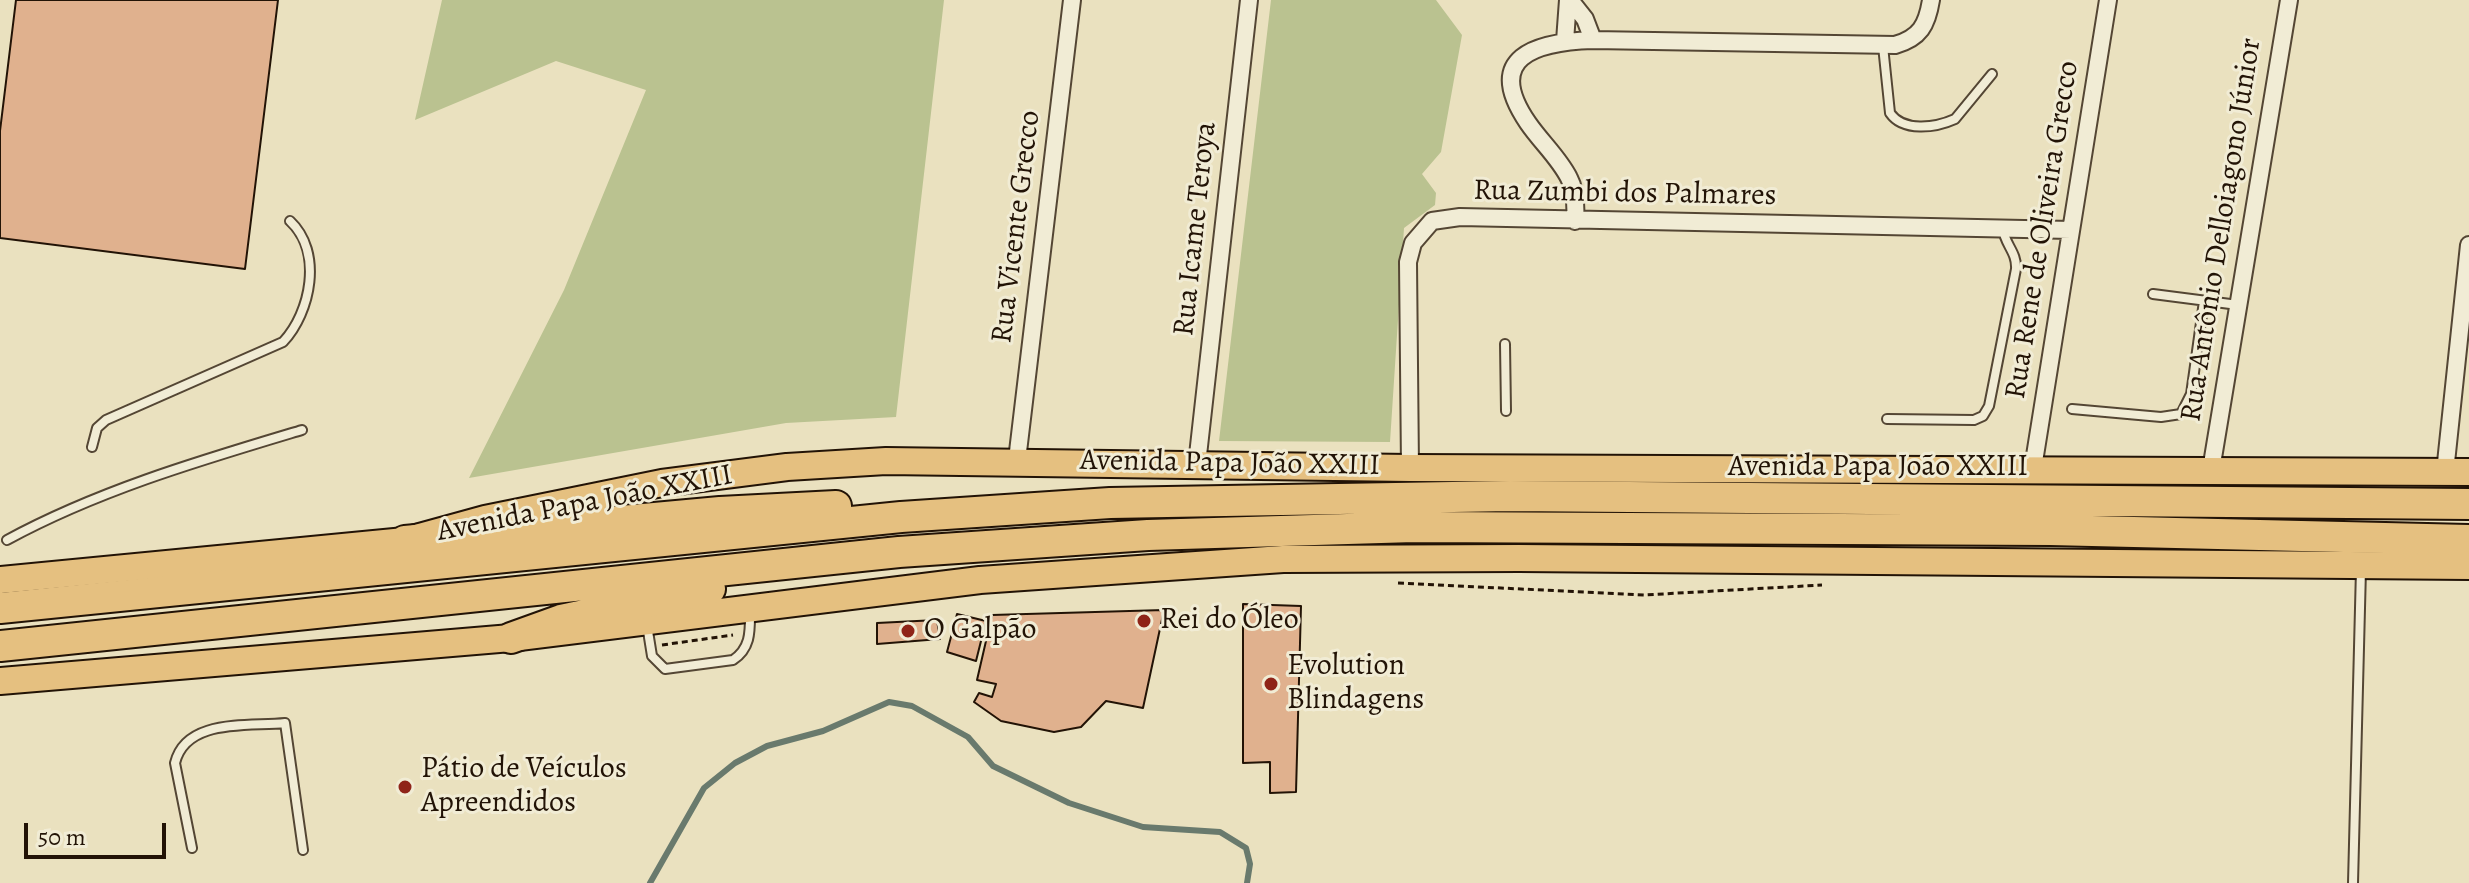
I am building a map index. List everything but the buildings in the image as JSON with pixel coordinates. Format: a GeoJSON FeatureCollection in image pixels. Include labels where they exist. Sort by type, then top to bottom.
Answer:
{"type":"FeatureCollection","features":[{"type":"Feature","properties":{"kind":"highway","name":"Avenida Papa João XXIII"},"geometry":{"type":"LineString","coordinates":[[0,608],[901,517],[1110,503],[1328,497],[2469,504]]}},
{"type":"Feature","properties":{"kind":"highway"},"geometry":{"type":"LineString","coordinates":[[405,541],[791,507],[840,506],[901,517]]}},
{"type":"Feature","properties":{"kind":"highway","name":"Avenida Papa João XXIII"},"geometry":{"type":"LineString","coordinates":[[0,646],[899,552],[1269,529],[2050,530],[2469,540]]}},
{"type":"Feature","properties":{"kind":"highway"},"geometry":{"type":"LineString","coordinates":[[511,638],[561,620],[650,600],[813,573],[899,552]]}},
{"type":"Feature","properties":{"kind":"main road","name":"Avenida Papa João XXIII"},"geometry":{"type":"LineString","coordinates":[[0,580],[405,541],[485,519],[720,475],[886,461],[1017,460],[1410,468],[2457,472]]}},
{"type":"Feature","properties":{"kind":"main road"},"geometry":{"type":"LineString","coordinates":[[0,681],[511,638],[648,634],[750,622],[980,580],[1283,559],[2469,566]]}},
{"type":"Feature","properties":{"kind":"street","name":"Rua Vicente Grecco"},"geometry":{"type":"LineString","coordinates":[[1017,460],[1072,0]]}},
{"type":"Feature","properties":{"kind":"street","name":"Rua Icame Teroya"},"geometry":{"type":"LineString","coordinates":[[1197,464],[1249,0]]}},
{"type":"Feature","properties":{"kind":"street"},"geometry":{"type":"LineString","coordinates":[[1569,0],[1585,19],[1593,40]]}},
{"type":"Feature","properties":{"kind":"street"},"geometry":{"type":"LineString","coordinates":[[1565,41],[1569,0]]}},
{"type":"Feature","properties":{"kind":"street"},"geometry":{"type":"LineString","coordinates":[[1575,221],[1571,182],[1519,108],[1510,82],[1513,68],[1528,51],[1565,41],[1593,40],[1883,46],[1912,40],[1924,28],[1931,0]]}},
{"type":"Feature","properties":{"kind":"street","name":"Rua Rene de Oliveira Grecco"},"geometry":{"type":"LineString","coordinates":[[2033,468],[2108,0]]}},
{"type":"Feature","properties":{"kind":"street","name":"Rua Antônio Delloiagono Júnior"},"geometry":{"type":"LineString","coordinates":[[2211,470],[2289,0]]}},
{"type":"Feature","properties":{"kind":"street","name":"Rua Zumbi dos Palmares"},"geometry":{"type":"LineString","coordinates":[[1410,468],[1408,262],[1418,236],[1432,221],[1452,218],[2071,230]]}},
{"type":"Feature","properties":{"kind":"street"},"geometry":{"type":"LineString","coordinates":[[2457,472],[2469,245]]}},
{"type":"Feature","properties":{"kind":"lane"},"geometry":{"type":"LineString","coordinates":[[1883,46],[1890,113],[1902,124],[1913,126],[1955,119],[1992,74]]}},
{"type":"Feature","properties":{"kind":"lane"},"geometry":{"type":"LineString","coordinates":[[92,447],[97,428],[106,420],[283,342],[298,326],[306,306],[310,266],[302,232],[290,221]]}},
{"type":"Feature","properties":{"kind":"lane"},"geometry":{"type":"LineString","coordinates":[[1887,419],[1974,420],[1983,416],[1989,406],[2016,269],[2016,255],[2004,238],[2003,229]]}},
{"type":"Feature","properties":{"kind":"lane"},"geometry":{"type":"LineString","coordinates":[[2153,294],[2238,305]]}},
{"type":"Feature","properties":{"kind":"lane"},"geometry":{"type":"LineString","coordinates":[[2072,409],[2161,417],[2181,414],[2191,394],[2204,301]]}},
{"type":"Feature","properties":{"kind":"lane"},"geometry":{"type":"LineString","coordinates":[[1505,344],[1506,411]]}},
{"type":"Feature","properties":{"kind":"lane"},"geometry":{"type":"LineString","coordinates":[[7,540],[89,501],[302,430]]}},
{"type":"Feature","properties":{"kind":"lane"},"geometry":{"type":"LineString","coordinates":[[2353,883],[2361,564]]}},
{"type":"Feature","properties":{"kind":"lane"},"geometry":{"type":"LineString","coordinates":[[648,634],[652,656],[665,669],[733,660],[743,654],[750,622]]}},
{"type":"Feature","properties":{"kind":"lane"},"geometry":{"type":"LineString","coordinates":[[192,848],[175,763],[178,751],[201,731],[285,723],[303,850]]}},
{"type":"Feature","properties":{"kind":"path"},"geometry":{"type":"LineString","coordinates":[[1392,582],[1644,595],[1834,584]]}},
{"type":"Feature","properties":{"kind":"path"},"geometry":{"type":"LineString","coordinates":[[648,634],[750,622]]}},
{"type":"Feature","properties":{"kind":"green space"},"geometry":{"type":"Polygon","coordinates":[[[442,0],[944,0],[896,417],[786,423],[469,478],[564,290],[646,90],[556,61],[415,120],[442,0]]]}},
{"type":"Feature","properties":{"kind":"green space"},"geometry":{"type":"Polygon","coordinates":[[[1271,0],[1436,0],[1462,35],[1441,152],[1422,174],[1436,193],[1435,205],[1404,228],[1390,442],[1219,441],[1271,0]]]}},
{"type":"Feature","properties":{"kind":"waterway"},"geometry":{"type":"LineString","coordinates":[[650,883],[704,788],[735,763],[767,746],[823,731],[889,702],[912,706],[968,737],[993,766],[1069,803],[1143,827],[1220,832],[1246,848],[1250,864],[1247,883]]}},
{"type":"Feature","properties":{"kind":"place","name":"Rei do Óleo"},"geometry":{"type":"Point","coordinates":[1144,621]}},
{"type":"Feature","properties":{"kind":"place","name":"O Galpão"},"geometry":{"type":"Point","coordinates":[908,631]}},
{"type":"Feature","properties":{"kind":"place","name":"Evolution Blindagens"},"geometry":{"type":"Point","coordinates":[1271,684]}},
{"type":"Feature","properties":{"kind":"place","name":"Pátio de Veículos Apreendidos"},"geometry":{"type":"Point","coordinates":[405,787]}}]}
